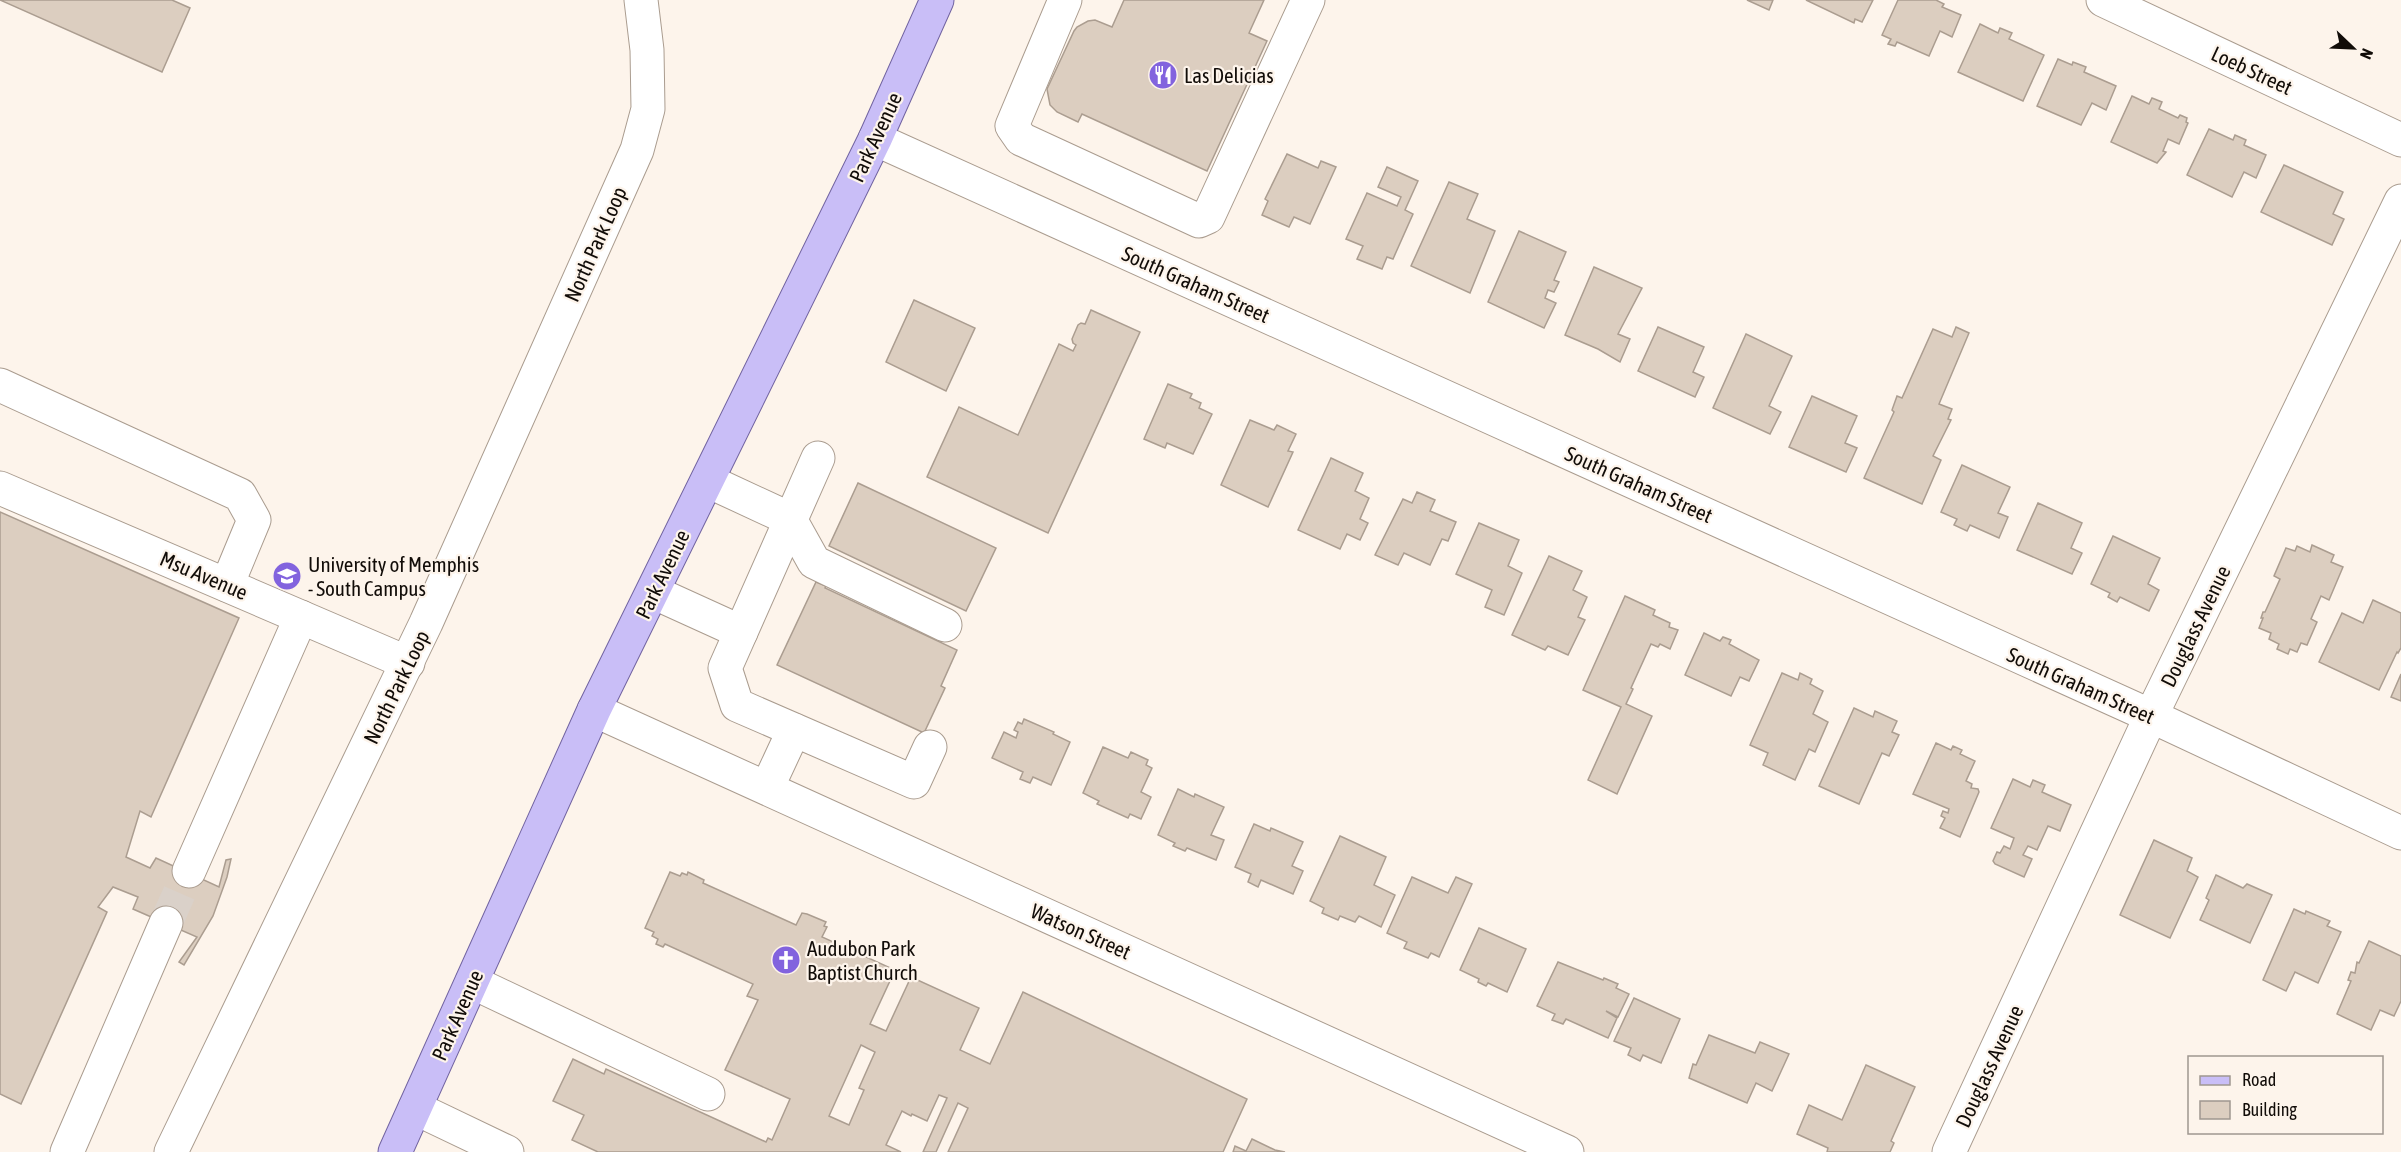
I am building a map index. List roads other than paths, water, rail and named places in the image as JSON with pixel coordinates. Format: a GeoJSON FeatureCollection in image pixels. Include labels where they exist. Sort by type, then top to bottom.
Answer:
{"type":"FeatureCollection","features":[{"type":"Feature","properties":{"kind":"main road","name":"Park Avenue"},"geometry":{"type":"LineString","coordinates":[[396,1152],[594,710],[875,139],[937,0]]}},
{"type":"Feature","properties":{"kind":"street","name":"North Park Loop"},"geometry":{"type":"LineString","coordinates":[[171,1152],[408,663],[637,150],[648,109],[641,0]]}},
{"type":"Feature","properties":{"kind":"street"},"geometry":{"type":"LineString","coordinates":[[1065,0],[1012,126],[1021,139],[1199,221],[1208,216],[1308,0]]}},
{"type":"Feature","properties":{"kind":"street","name":"Loeb Street"},"geometry":{"type":"LineString","coordinates":[[2103,0],[2401,140]]}},
{"type":"Feature","properties":{"kind":"street","name":"South Graham Street"},"geometry":{"type":"LineString","coordinates":[[875,139],[2151,716],[2401,833]]}},
{"type":"Feature","properties":{"kind":"street","name":"Douglass Avenue"},"geometry":{"type":"LineString","coordinates":[[1949,1152],[2151,716],[2401,201]]}},
{"type":"Feature","properties":{"kind":"street"},"geometry":{"type":"LineString","coordinates":[[0,385],[240,495],[254,520],[227,585]]}},
{"type":"Feature","properties":{"kind":"street"},"geometry":{"type":"LineString","coordinates":[[818,458],[725,668],[737,705],[914,782],[930,747]]}},
{"type":"Feature","properties":{"kind":"street"},"geometry":{"type":"LineString","coordinates":[[708,481],[790,519],[814,562],[945,626]]}},
{"type":"Feature","properties":{"kind":"street","name":"Msu Avenue"},"geometry":{"type":"LineString","coordinates":[[0,488],[408,663]]}},
{"type":"Feature","properties":{"kind":"street"},"geometry":{"type":"LineString","coordinates":[[653,592],[741,632]]}},
{"type":"Feature","properties":{"kind":"street"},"geometry":{"type":"LineString","coordinates":[[189,872],[301,617]]}},
{"type":"Feature","properties":{"kind":"street","name":"Watson Street"},"geometry":{"type":"LineString","coordinates":[[594,710],[1567,1152]]}},
{"type":"Feature","properties":{"kind":"street"},"geometry":{"type":"LineString","coordinates":[[766,788],[794,730]]}},
{"type":"Feature","properties":{"kind":"street"},"geometry":{"type":"LineString","coordinates":[[67,1152],[166,923]]}},
{"type":"Feature","properties":{"kind":"street"},"geometry":{"type":"LineString","coordinates":[[472,982],[708,1094]]}},
{"type":"Feature","properties":{"kind":"street"},"geometry":{"type":"LineString","coordinates":[[415,1108],[507,1152]]}},
{"type":"Feature","properties":{"kind":"tunnel"},"geometry":{"type":"LineString","coordinates":[[166,923],[189,871]]}},
{"type":"Feature","properties":{"kind":"place","name":"Las Delicias"},"geometry":{"type":"Point","coordinates":[1163,75]}},
{"type":"Feature","properties":{"kind":"place","name":"University of Memphis - South Campus"},"geometry":{"type":"Point","coordinates":[287,576]}},
{"type":"Feature","properties":{"kind":"place","name":"Audubon Park Baptist Church"},"geometry":{"type":"Point","coordinates":[786,960]}}]}
